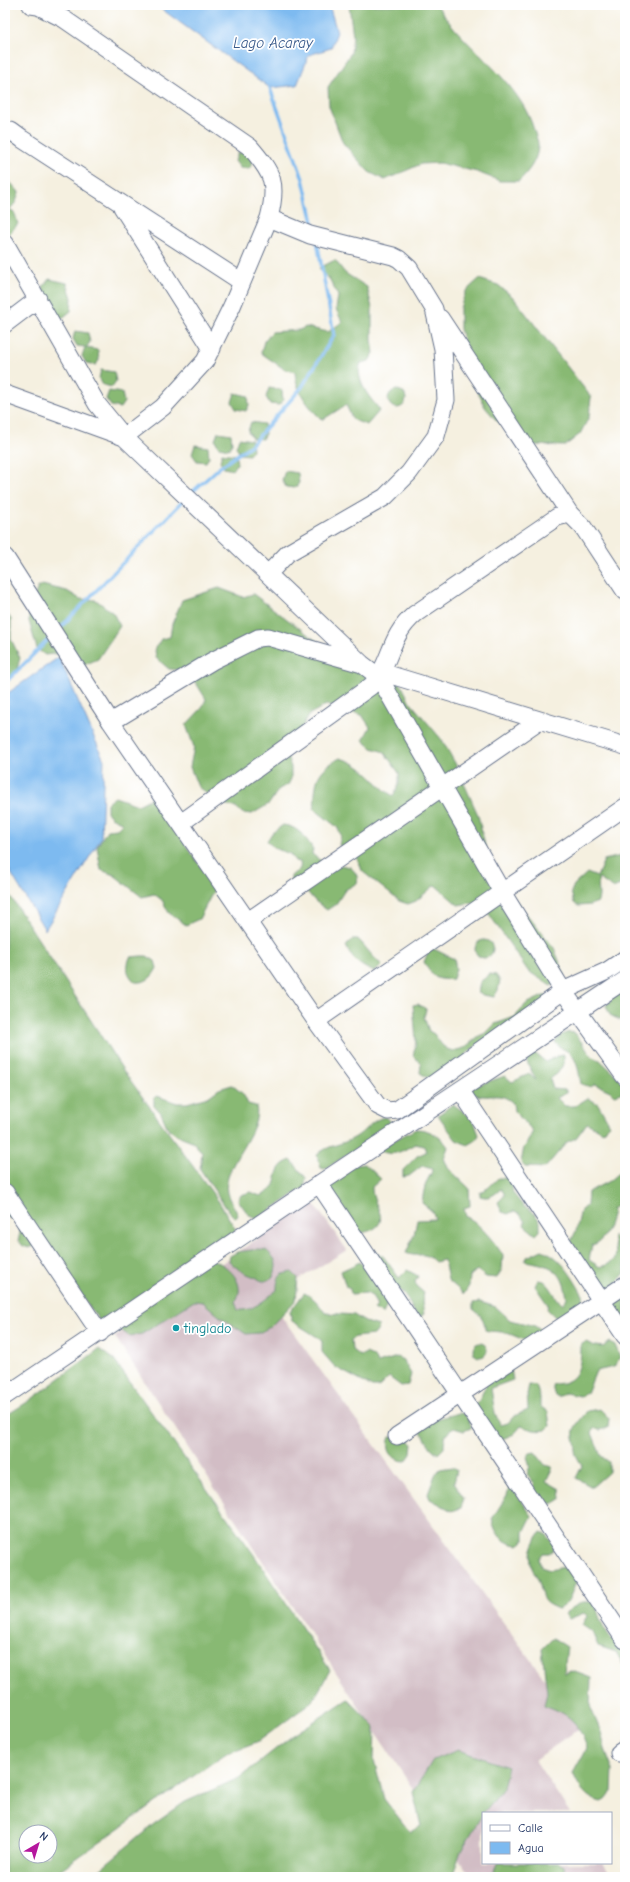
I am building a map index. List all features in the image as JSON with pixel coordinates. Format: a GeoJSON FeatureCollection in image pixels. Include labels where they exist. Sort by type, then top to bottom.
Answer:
{"type":"FeatureCollection","features":[{"type":"Feature","properties":{"kind":"street"},"geometry":{"type":"LineString","coordinates":[[32,5],[38,6],[64,18],[250,147],[267,167],[274,185],[273,204],[269,218],[242,282],[212,349],[205,361],[182,388],[163,407],[124,437]]}},
{"type":"Feature","properties":{"kind":"street"},"geometry":{"type":"LineString","coordinates":[[5,131],[11,131],[242,282]]}},
{"type":"Feature","properties":{"kind":"street"},"geometry":{"type":"LineString","coordinates":[[119,202],[212,349]]}},
{"type":"Feature","properties":{"kind":"street"},"geometry":{"type":"LineString","coordinates":[[269,218],[316,237],[399,259],[409,268],[434,309],[570,514],[583,527],[625,591]]}},
{"type":"Feature","properties":{"kind":"street"},"geometry":{"type":"LineString","coordinates":[[5,243],[98,404],[124,437],[362,664],[380,675],[540,720],[625,746]]}},
{"type":"Feature","properties":{"kind":"street"},"geometry":{"type":"LineString","coordinates":[[5,324],[38,299]]}},
{"type":"Feature","properties":{"kind":"street"},"geometry":{"type":"LineString","coordinates":[[268,574],[288,553],[384,497],[409,473],[436,436],[446,400],[443,349],[434,309]]}},
{"type":"Feature","properties":{"kind":"street"},"geometry":{"type":"LineString","coordinates":[[5,394],[124,437]]}},
{"type":"Feature","properties":{"kind":"street"},"geometry":{"type":"LineString","coordinates":[[180,823],[371,686],[380,675],[396,634],[405,622],[557,517],[564,514],[570,514]]}},
{"type":"Feature","properties":{"kind":"street"},"geometry":{"type":"LineString","coordinates":[[5,557],[111,722],[316,1021],[378,1106],[388,1111],[397,1110],[563,991],[607,971],[625,959]]}},
{"type":"Feature","properties":{"kind":"street"},"geometry":{"type":"LineString","coordinates":[[111,722],[212,661],[258,638],[268,637],[362,664]]}},
{"type":"Feature","properties":{"kind":"street"},"geometry":{"type":"LineString","coordinates":[[380,675],[440,787],[502,892],[563,991],[579,1010],[625,1077]]}},
{"type":"Feature","properties":{"kind":"street"},"geometry":{"type":"LineString","coordinates":[[248,921],[440,787],[540,720]]}},
{"type":"Feature","properties":{"kind":"street"},"geometry":{"type":"LineString","coordinates":[[316,1021],[625,807]]}},
{"type":"Feature","properties":{"kind":"street"},"geometry":{"type":"LineString","coordinates":[[5,1396],[625,980]]}},
{"type":"Feature","properties":{"kind":"street"},"geometry":{"type":"LineString","coordinates":[[460,1090],[625,1336]]}},
{"type":"Feature","properties":{"kind":"street"},"geometry":{"type":"LineString","coordinates":[[319,1184],[625,1640]]}},
{"type":"Feature","properties":{"kind":"street"},"geometry":{"type":"LineString","coordinates":[[6,1195],[100,1333]]}},
{"type":"Feature","properties":{"kind":"street"},"geometry":{"type":"LineString","coordinates":[[396,1436],[625,1284]]}},
{"type":"Feature","properties":{"kind":"shaded area"},"geometry":{"type":"Polygon","coordinates":[[[312,1201],[347,1250],[268,1298],[580,1728],[535,1760],[569,1812],[482,1812],[482,1864],[604,1864],[612,1877],[471,1877],[115,1337],[312,1201]]]}},
{"type":"Feature","properties":{"kind":"green space"},"geometry":{"type":"Polygon","coordinates":[[[349,5],[437,5],[462,37],[505,80],[528,114],[538,147],[532,166],[526,174],[519,181],[500,181],[477,172],[440,163],[421,164],[385,180],[369,172],[343,143],[329,106],[328,87],[351,53],[353,36],[349,5]]]}},
{"type":"Feature","properties":{"kind":"green space"},"geometry":{"type":"Polygon","coordinates":[[[238,152],[251,154],[252,164],[249,169],[240,168],[235,161],[238,152]]]}},
{"type":"Feature","properties":{"kind":"green space"},"geometry":{"type":"Polygon","coordinates":[[[5,170],[10,182],[19,192],[16,202],[10,209],[15,214],[18,224],[5,238],[5,170]]]}},
{"type":"Feature","properties":{"kind":"green space"},"geometry":{"type":"Polygon","coordinates":[[[335,260],[345,273],[367,287],[372,308],[372,340],[374,353],[369,361],[361,363],[359,369],[361,382],[364,388],[380,410],[367,425],[353,420],[346,405],[322,420],[304,399],[298,386],[295,372],[284,369],[261,353],[264,341],[272,332],[299,330],[306,327],[328,332],[342,322],[336,309],[338,296],[330,280],[319,268],[335,260]]]}},
{"type":"Feature","properties":{"kind":"green space"},"geometry":{"type":"Polygon","coordinates":[[[49,279],[67,283],[72,298],[71,311],[61,319],[53,316],[45,300],[43,287],[49,279]]]}},
{"type":"Feature","properties":{"kind":"green space"},"geometry":{"type":"Polygon","coordinates":[[[479,279],[498,285],[513,297],[591,397],[589,417],[580,434],[565,446],[528,445],[496,420],[485,407],[477,390],[460,329],[460,308],[466,291],[479,279]]]}},
{"type":"Feature","properties":{"kind":"green space"},"geometry":{"type":"Polygon","coordinates":[[[75,331],[88,333],[90,342],[86,348],[98,350],[99,360],[96,365],[86,363],[82,356],[85,347],[77,346],[73,339],[75,331]]]}},
{"type":"Feature","properties":{"kind":"green space"},"geometry":{"type":"Polygon","coordinates":[[[101,370],[114,372],[116,381],[112,387],[103,385],[99,378],[101,370]]]}},
{"type":"Feature","properties":{"kind":"green space"},"geometry":{"type":"Polygon","coordinates":[[[269,388],[282,390],[283,400],[279,405],[270,404],[266,397],[269,388]]]}},
{"type":"Feature","properties":{"kind":"green space"},"geometry":{"type":"Polygon","coordinates":[[[397,390],[403,393],[406,399],[403,405],[397,408],[391,405],[388,399],[391,393],[397,390]]]}},
{"type":"Feature","properties":{"kind":"green space"},"geometry":{"type":"Polygon","coordinates":[[[109,391],[122,393],[124,402],[120,408],[111,406],[106,399],[109,391]]]}},
{"type":"Feature","properties":{"kind":"green space"},"geometry":{"type":"Polygon","coordinates":[[[235,393],[248,396],[249,405],[246,411],[236,409],[232,402],[235,393]]]}},
{"type":"Feature","properties":{"kind":"green space"},"geometry":{"type":"Polygon","coordinates":[[[251,422],[264,424],[265,434],[262,439],[252,438],[248,431],[251,422]]]}},
{"type":"Feature","properties":{"kind":"green space"},"geometry":{"type":"Polygon","coordinates":[[[218,432],[231,434],[232,443],[229,449],[219,447],[215,440],[218,432]]]}},
{"type":"Feature","properties":{"kind":"green space"},"geometry":{"type":"Polygon","coordinates":[[[239,438],[252,440],[253,450],[249,455],[240,454],[236,447],[239,438]]]}},
{"type":"Feature","properties":{"kind":"green space"},"geometry":{"type":"Polygon","coordinates":[[[195,445],[208,447],[209,457],[206,462],[197,461],[192,454],[195,445]]]}},
{"type":"Feature","properties":{"kind":"green space"},"geometry":{"type":"Polygon","coordinates":[[[222,453],[236,455],[237,464],[233,470],[224,468],[220,461],[222,453]]]}},
{"type":"Feature","properties":{"kind":"green space"},"geometry":{"type":"Polygon","coordinates":[[[285,471],[298,473],[299,483],[295,488],[286,487],[282,480],[285,471]]]}},
{"type":"Feature","properties":{"kind":"green space"},"geometry":{"type":"Polygon","coordinates":[[[42,585],[67,591],[80,599],[96,600],[113,613],[120,626],[98,659],[79,667],[61,653],[45,655],[37,649],[29,621],[29,610],[38,587],[42,585]]]}},
{"type":"Feature","properties":{"kind":"green space"},"geometry":{"type":"Polygon","coordinates":[[[219,588],[243,597],[253,594],[318,642],[375,666],[401,684],[410,702],[442,740],[455,763],[478,815],[489,863],[496,876],[554,948],[565,976],[551,986],[528,971],[485,908],[476,902],[458,905],[435,885],[416,901],[408,904],[399,901],[362,871],[358,859],[339,845],[341,835],[337,827],[314,809],[316,784],[325,768],[340,758],[349,761],[363,769],[393,796],[399,784],[399,773],[384,752],[372,748],[363,740],[370,727],[362,715],[326,705],[310,714],[286,753],[291,767],[291,779],[288,785],[279,789],[269,804],[252,814],[242,813],[237,808],[218,802],[198,787],[190,767],[194,747],[186,725],[202,708],[206,699],[196,683],[179,670],[169,669],[156,658],[155,649],[161,639],[170,637],[172,624],[182,600],[219,588]]]}},
{"type":"Feature","properties":{"kind":"green space"},"geometry":{"type":"Polygon","coordinates":[[[5,611],[11,619],[11,639],[20,658],[17,669],[5,685],[5,611]]]}},
{"type":"Feature","properties":{"kind":"green space"},"geometry":{"type":"Polygon","coordinates":[[[115,797],[138,805],[153,797],[215,888],[199,919],[186,925],[169,913],[162,900],[154,894],[142,897],[114,875],[101,870],[97,847],[107,830],[117,829],[123,823],[111,817],[107,812],[107,803],[115,797]]]}},
{"type":"Feature","properties":{"kind":"green space"},"geometry":{"type":"Polygon","coordinates":[[[283,825],[293,828],[301,833],[313,849],[312,854],[321,861],[350,867],[356,874],[357,883],[345,890],[336,904],[327,910],[315,901],[303,887],[291,885],[291,876],[300,869],[300,862],[295,861],[290,854],[274,848],[267,841],[272,833],[283,825]]]}},
{"type":"Feature","properties":{"kind":"green space"},"geometry":{"type":"Polygon","coordinates":[[[621,856],[625,864],[625,883],[613,888],[598,878],[598,902],[590,905],[578,906],[574,903],[571,892],[574,885],[587,873],[597,877],[604,860],[621,856]]]}},
{"type":"Feature","properties":{"kind":"green space"},"geometry":{"type":"Polygon","coordinates":[[[5,888],[125,1073],[219,1202],[236,1230],[210,1259],[223,1265],[238,1282],[238,1295],[235,1302],[238,1310],[254,1307],[277,1290],[278,1279],[282,1275],[292,1272],[298,1278],[296,1300],[270,1327],[259,1333],[246,1334],[219,1316],[203,1302],[194,1301],[142,1334],[129,1336],[118,1328],[101,1323],[5,1188],[5,888]]]}},
{"type":"Feature","properties":{"kind":"green space"},"geometry":{"type":"Polygon","coordinates":[[[353,939],[358,939],[382,965],[375,972],[365,968],[351,955],[346,946],[353,939]]]}},
{"type":"Feature","properties":{"kind":"green space"},"geometry":{"type":"Polygon","coordinates":[[[480,940],[488,940],[493,945],[491,956],[488,958],[480,958],[475,953],[475,945],[480,940]]]}},
{"type":"Feature","properties":{"kind":"green space"},"geometry":{"type":"Polygon","coordinates":[[[434,949],[454,959],[456,969],[453,979],[438,978],[432,974],[427,967],[424,962],[429,950],[434,949]]]}},
{"type":"Feature","properties":{"kind":"green space"},"geometry":{"type":"Polygon","coordinates":[[[147,956],[155,961],[157,968],[153,975],[145,981],[135,982],[128,973],[128,964],[130,957],[147,956]]]}},
{"type":"Feature","properties":{"kind":"green space"},"geometry":{"type":"Polygon","coordinates":[[[490,974],[496,975],[500,981],[498,990],[494,997],[478,993],[480,982],[490,974]]]}},
{"type":"Feature","properties":{"kind":"green space"},"geometry":{"type":"Polygon","coordinates":[[[617,991],[625,995],[625,1017],[620,1020],[610,1015],[606,1006],[617,991]]]}},
{"type":"Feature","properties":{"kind":"green space"},"geometry":{"type":"Polygon","coordinates":[[[543,996],[548,996],[553,1000],[544,1010],[519,1023],[512,1032],[505,1037],[479,1044],[468,1052],[463,1062],[447,1067],[432,1080],[420,1073],[421,1063],[413,1056],[416,1041],[413,1005],[418,1004],[426,1009],[424,1017],[429,1031],[434,1034],[442,1045],[453,1051],[464,1048],[479,1036],[486,1033],[495,1024],[515,1017],[526,1004],[543,996]]]}},
{"type":"Feature","properties":{"kind":"green space"},"geometry":{"type":"Polygon","coordinates":[[[569,1032],[575,1033],[592,1057],[600,1060],[625,1084],[621,1093],[614,1095],[610,1091],[595,1084],[591,1087],[581,1084],[578,1068],[573,1057],[555,1042],[561,1035],[569,1032]]]}},
{"type":"Feature","properties":{"kind":"green space"},"geometry":{"type":"Polygon","coordinates":[[[532,1051],[546,1062],[557,1056],[564,1055],[564,1063],[558,1073],[550,1079],[553,1089],[566,1090],[566,1093],[557,1098],[565,1106],[575,1106],[588,1098],[598,1104],[610,1125],[603,1132],[587,1123],[576,1138],[567,1142],[545,1168],[525,1167],[521,1163],[524,1147],[533,1131],[514,1111],[513,1103],[508,1099],[499,1096],[479,1096],[473,1094],[472,1087],[505,1076],[512,1082],[529,1074],[536,1080],[526,1060],[532,1051]]]}},
{"type":"Feature","properties":{"kind":"green space"},"geometry":{"type":"Polygon","coordinates":[[[232,1085],[243,1094],[248,1104],[256,1106],[257,1116],[254,1127],[235,1160],[227,1183],[227,1193],[238,1215],[236,1218],[229,1212],[200,1169],[202,1152],[192,1141],[177,1135],[168,1129],[161,1113],[154,1105],[154,1098],[157,1096],[177,1103],[187,1103],[208,1097],[219,1089],[232,1085]]]}},
{"type":"Feature","properties":{"kind":"green space"},"geometry":{"type":"Polygon","coordinates":[[[453,1104],[473,1119],[479,1135],[475,1141],[468,1145],[456,1140],[438,1115],[453,1104]]]}},
{"type":"Feature","properties":{"kind":"green space"},"geometry":{"type":"Polygon","coordinates":[[[385,1117],[394,1125],[325,1169],[321,1168],[317,1155],[325,1149],[354,1138],[376,1120],[385,1117]]]}},
{"type":"Feature","properties":{"kind":"green space"},"geometry":{"type":"Polygon","coordinates":[[[416,1129],[426,1130],[434,1134],[448,1147],[444,1158],[448,1168],[469,1188],[470,1206],[464,1208],[466,1217],[481,1228],[492,1240],[503,1256],[502,1269],[497,1278],[486,1277],[477,1270],[470,1276],[469,1286],[464,1294],[448,1280],[444,1260],[435,1262],[431,1258],[424,1255],[411,1255],[406,1253],[414,1235],[417,1220],[435,1219],[433,1212],[422,1203],[425,1186],[432,1169],[422,1166],[409,1176],[403,1177],[403,1170],[417,1156],[426,1152],[424,1146],[415,1144],[396,1153],[383,1152],[377,1149],[416,1129]]]}},
{"type":"Feature","properties":{"kind":"green space"},"geometry":{"type":"Polygon","coordinates":[[[291,1160],[306,1178],[304,1188],[257,1219],[248,1214],[238,1200],[241,1195],[251,1192],[260,1196],[267,1193],[274,1185],[279,1169],[282,1165],[291,1160]]]}},
{"type":"Feature","properties":{"kind":"green space"},"geometry":{"type":"Polygon","coordinates":[[[365,1164],[381,1179],[372,1187],[372,1191],[381,1217],[375,1228],[366,1232],[357,1233],[326,1184],[355,1165],[365,1164]]]}},
{"type":"Feature","properties":{"kind":"green space"},"geometry":{"type":"Polygon","coordinates":[[[625,1169],[625,1200],[611,1210],[613,1211],[607,1231],[601,1240],[592,1245],[589,1260],[600,1267],[607,1265],[614,1259],[616,1252],[613,1236],[625,1244],[625,1273],[609,1291],[595,1290],[571,1241],[576,1231],[581,1210],[587,1205],[588,1192],[609,1181],[625,1169]]]}},
{"type":"Feature","properties":{"kind":"green space"},"geometry":{"type":"Polygon","coordinates":[[[498,1178],[510,1178],[513,1193],[523,1206],[532,1211],[540,1221],[540,1231],[536,1235],[524,1225],[525,1222],[519,1213],[514,1211],[508,1214],[502,1212],[498,1202],[504,1196],[501,1189],[491,1196],[480,1196],[480,1192],[488,1188],[498,1178]]]}},
{"type":"Feature","properties":{"kind":"green space"},"geometry":{"type":"Polygon","coordinates":[[[5,1202],[34,1246],[29,1248],[23,1246],[18,1240],[20,1227],[16,1221],[5,1216],[5,1202]]]}},
{"type":"Feature","properties":{"kind":"green space"},"geometry":{"type":"Polygon","coordinates":[[[259,1249],[266,1250],[273,1257],[276,1263],[274,1274],[267,1281],[261,1281],[256,1277],[243,1272],[229,1261],[230,1256],[237,1252],[259,1249]]]}},
{"type":"Feature","properties":{"kind":"green space"},"geometry":{"type":"Polygon","coordinates":[[[542,1250],[555,1257],[566,1268],[583,1295],[580,1305],[563,1319],[555,1317],[547,1309],[548,1305],[535,1286],[538,1280],[544,1281],[562,1304],[567,1298],[565,1288],[559,1275],[554,1270],[542,1264],[525,1261],[527,1257],[542,1250]]]}},
{"type":"Feature","properties":{"kind":"green space"},"geometry":{"type":"Polygon","coordinates":[[[376,1253],[383,1256],[399,1278],[407,1270],[418,1276],[415,1282],[417,1287],[424,1293],[422,1302],[424,1314],[418,1319],[405,1295],[394,1285],[376,1253]]]}},
{"type":"Feature","properties":{"kind":"green space"},"geometry":{"type":"Polygon","coordinates":[[[360,1262],[388,1302],[383,1314],[374,1309],[377,1306],[373,1297],[367,1293],[351,1294],[350,1289],[346,1287],[341,1271],[360,1262]]]}},
{"type":"Feature","properties":{"kind":"green space"},"geometry":{"type":"Polygon","coordinates":[[[625,1283],[625,1320],[617,1309],[615,1302],[625,1283]]]}},
{"type":"Feature","properties":{"kind":"green space"},"geometry":{"type":"Polygon","coordinates":[[[304,1293],[316,1301],[325,1313],[354,1315],[365,1322],[379,1326],[374,1335],[355,1337],[351,1340],[352,1350],[360,1356],[366,1353],[373,1356],[378,1363],[397,1357],[403,1360],[411,1374],[408,1385],[401,1386],[389,1377],[379,1387],[372,1387],[335,1367],[322,1352],[322,1340],[292,1321],[290,1312],[304,1293]]]}},
{"type":"Feature","properties":{"kind":"green space"},"geometry":{"type":"Polygon","coordinates":[[[480,1302],[496,1307],[510,1320],[535,1326],[543,1332],[529,1341],[505,1333],[485,1330],[482,1318],[473,1309],[473,1303],[480,1302]]]}},
{"type":"Feature","properties":{"kind":"green space"},"geometry":{"type":"Polygon","coordinates":[[[586,1342],[594,1346],[604,1347],[610,1342],[615,1345],[620,1357],[614,1367],[596,1371],[587,1393],[580,1396],[565,1393],[558,1397],[554,1394],[552,1385],[566,1382],[576,1374],[581,1354],[581,1344],[586,1342]]]}},
{"type":"Feature","properties":{"kind":"green space"},"geometry":{"type":"Polygon","coordinates":[[[477,1343],[483,1343],[487,1347],[487,1353],[483,1357],[477,1357],[473,1353],[473,1347],[477,1343]]]}},
{"type":"Feature","properties":{"kind":"green space"},"geometry":{"type":"Polygon","coordinates":[[[99,1349],[114,1360],[252,1552],[330,1670],[313,1701],[259,1741],[225,1754],[50,1877],[5,1877],[5,1416],[29,1401],[99,1349]]]}},
{"type":"Feature","properties":{"kind":"green space"},"geometry":{"type":"Polygon","coordinates":[[[511,1369],[513,1380],[491,1388],[495,1414],[501,1425],[508,1423],[514,1416],[528,1410],[527,1394],[529,1385],[536,1386],[540,1397],[540,1406],[548,1412],[550,1426],[546,1430],[539,1431],[521,1426],[514,1434],[495,1442],[475,1405],[479,1401],[490,1376],[511,1369]]]}},
{"type":"Feature","properties":{"kind":"green space"},"geometry":{"type":"Polygon","coordinates":[[[600,1409],[609,1418],[608,1428],[600,1430],[594,1428],[592,1433],[601,1456],[609,1462],[609,1472],[592,1487],[576,1478],[582,1466],[575,1453],[576,1447],[574,1430],[587,1411],[600,1409]]]}},
{"type":"Feature","properties":{"kind":"green space"},"geometry":{"type":"Polygon","coordinates":[[[459,1413],[465,1414],[471,1428],[464,1431],[454,1428],[451,1430],[444,1441],[444,1448],[438,1454],[431,1448],[418,1427],[439,1418],[459,1413]]]}},
{"type":"Feature","properties":{"kind":"green space"},"geometry":{"type":"Polygon","coordinates":[[[390,1437],[408,1438],[412,1444],[411,1454],[406,1461],[397,1459],[391,1454],[388,1446],[390,1437]]]}},
{"type":"Feature","properties":{"kind":"green space"},"geometry":{"type":"Polygon","coordinates":[[[535,1452],[545,1465],[553,1467],[546,1481],[560,1489],[561,1499],[552,1504],[535,1498],[533,1487],[535,1484],[527,1474],[530,1466],[527,1457],[530,1453],[535,1452]]]}},
{"type":"Feature","properties":{"kind":"green space"},"geometry":{"type":"Polygon","coordinates":[[[453,1467],[457,1470],[454,1483],[464,1498],[461,1508],[452,1511],[430,1499],[428,1494],[435,1475],[440,1469],[453,1467]]]}},
{"type":"Feature","properties":{"kind":"green space"},"geometry":{"type":"Polygon","coordinates":[[[512,1487],[532,1516],[524,1532],[524,1541],[519,1545],[508,1543],[504,1540],[495,1529],[492,1519],[507,1495],[509,1488],[512,1487]]]}},
{"type":"Feature","properties":{"kind":"green space"},"geometry":{"type":"Polygon","coordinates":[[[541,1532],[546,1534],[555,1545],[553,1550],[549,1553],[543,1553],[539,1559],[541,1567],[550,1570],[574,1565],[579,1579],[569,1599],[558,1609],[548,1604],[543,1599],[538,1580],[532,1568],[532,1549],[541,1532]]]}},
{"type":"Feature","properties":{"kind":"green space"},"geometry":{"type":"Polygon","coordinates":[[[583,1602],[593,1602],[607,1633],[625,1653],[625,1668],[616,1652],[598,1646],[592,1632],[582,1625],[587,1616],[584,1613],[569,1619],[565,1614],[570,1609],[583,1602]]]}},
{"type":"Feature","properties":{"kind":"green space"},"geometry":{"type":"Polygon","coordinates":[[[553,1638],[567,1647],[564,1673],[572,1671],[591,1678],[590,1706],[601,1732],[605,1749],[613,1770],[612,1791],[605,1800],[601,1802],[591,1798],[583,1791],[573,1773],[587,1748],[577,1726],[572,1720],[561,1712],[544,1705],[547,1693],[542,1649],[553,1638]]]}},
{"type":"Feature","properties":{"kind":"green space"},"geometry":{"type":"Polygon","coordinates":[[[348,1699],[375,1727],[374,1760],[384,1799],[410,1832],[421,1826],[413,1792],[433,1760],[458,1750],[508,1767],[502,1791],[484,1812],[482,1812],[482,1815],[461,1851],[452,1877],[94,1877],[95,1873],[154,1824],[185,1802],[239,1778],[292,1736],[348,1699]]]}},
{"type":"Feature","properties":{"kind":"green space"},"geometry":{"type":"Polygon","coordinates":[[[498,1864],[561,1864],[564,1866],[566,1877],[498,1877],[494,1871],[498,1864]]]}},
{"type":"Feature","properties":{"kind":"water","name":"Lago Acaray"},"geometry":{"type":"Polygon","coordinates":[[[156,5],[329,5],[337,32],[331,48],[309,55],[297,85],[270,88],[156,5]]]}},
{"type":"Feature","properties":{"kind":"water"},"geometry":{"type":"Polygon","coordinates":[[[59,657],[104,760],[101,838],[45,930],[5,863],[5,695],[59,657]]]}},
{"type":"Feature","properties":{"kind":"waterway"},"geometry":{"type":"LineString","coordinates":[[270,88],[303,179],[315,231]]}},
{"type":"Feature","properties":{"kind":"waterway"},"geometry":{"type":"LineString","coordinates":[[190,494],[220,467],[251,445],[302,387],[334,335],[317,241]]}},
{"type":"Feature","properties":{"kind":"waterway"},"geometry":{"type":"LineString","coordinates":[[58,630],[183,501]]}},
{"type":"Feature","properties":{"kind":"waterway"},"geometry":{"type":"LineString","coordinates":[[5,683],[51,637]]}},
{"type":"Feature","properties":{"kind":"place","name":"tinglado"},"geometry":{"type":"Point","coordinates":[176,1328]}}]}
